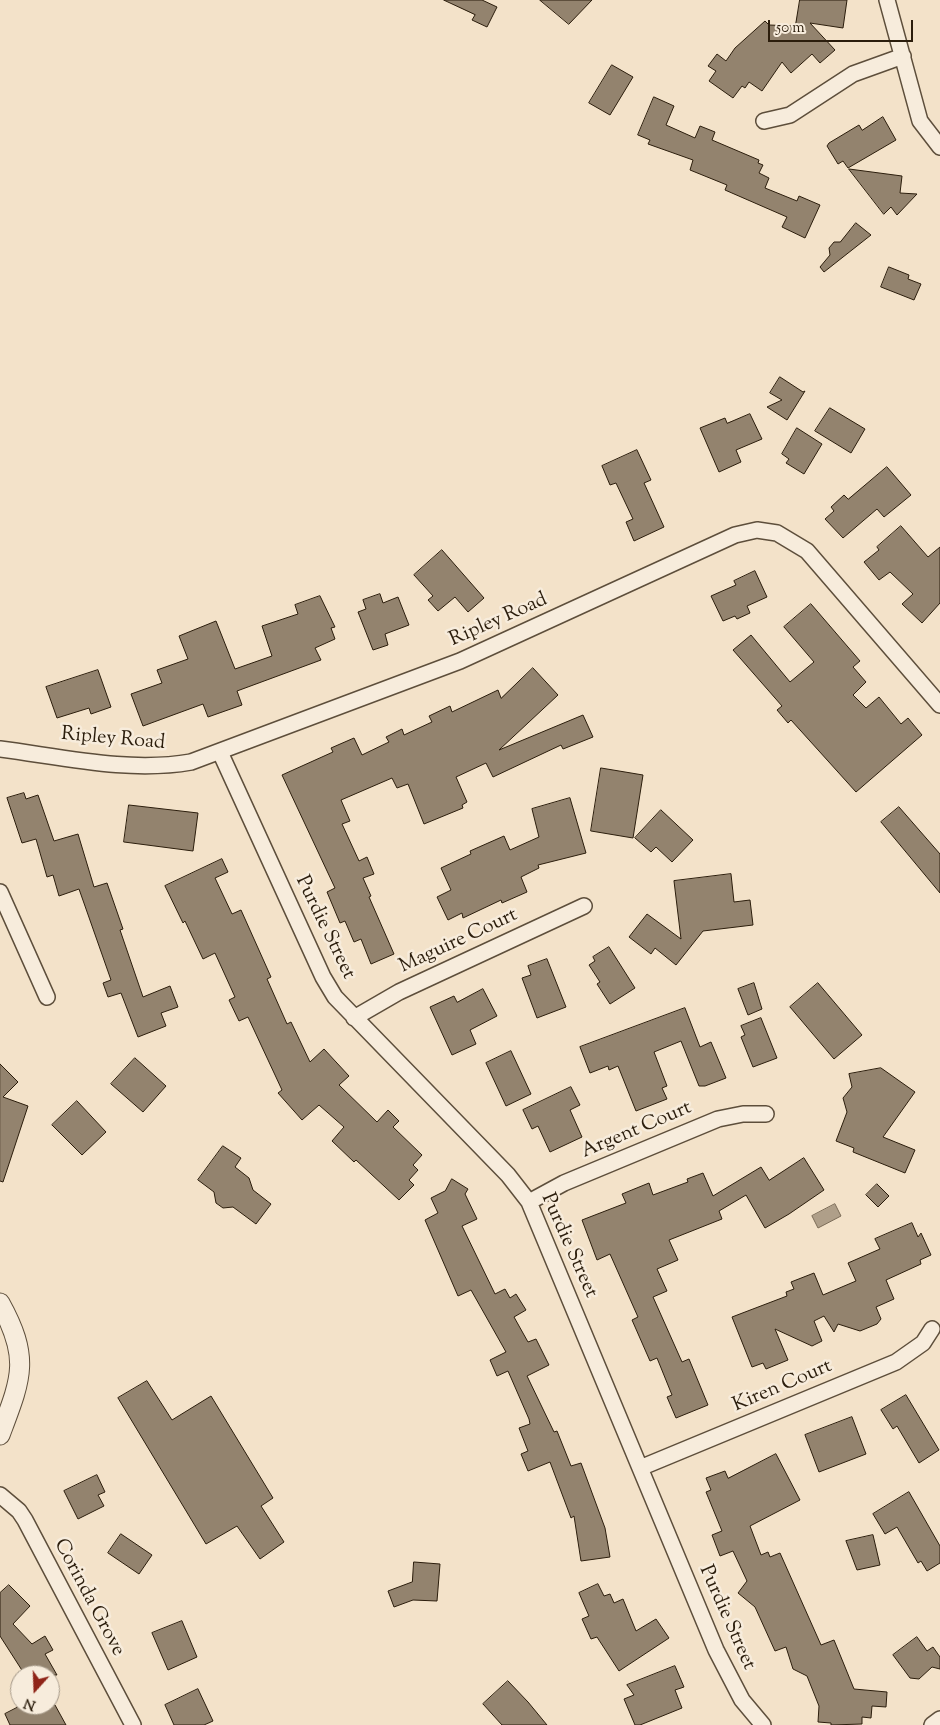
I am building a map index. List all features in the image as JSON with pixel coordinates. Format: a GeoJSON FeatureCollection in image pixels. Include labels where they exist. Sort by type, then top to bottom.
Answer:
{"type":"FeatureCollection","features":[{"type":"Feature","properties":{"kind":"street"},"geometry":{"type":"LineString","coordinates":[[887,0],[920,121],[940,147]]}},
{"type":"Feature","properties":{"kind":"street"},"geometry":{"type":"LineString","coordinates":[[764,121],[790,115],[853,74],[903,56]]}},
{"type":"Feature","properties":{"kind":"street","name":"Ripley Road"},"geometry":{"type":"LineString","coordinates":[[0,749],[154,767],[192,762],[460,661],[735,535],[756,530],[778,533],[807,552],[940,704]]}},
{"type":"Feature","properties":{"kind":"street","name":"Purdie Street"},"geometry":{"type":"LineString","coordinates":[[220,752],[323,977],[335,997],[508,1175],[529,1202],[716,1650],[742,1700],[763,1725]]}},
{"type":"Feature","properties":{"kind":"street"},"geometry":{"type":"LineString","coordinates":[[0,892],[47,996]]}},
{"type":"Feature","properties":{"kind":"street","name":"Maguire Court"},"geometry":{"type":"LineString","coordinates":[[354,1018],[399,992],[584,906]]}},
{"type":"Feature","properties":{"kind":"street","name":"Argent Court"},"geometry":{"type":"LineString","coordinates":[[529,1202],[564,1183],[718,1120],[743,1114],[766,1114]]}},
{"type":"Feature","properties":{"kind":"street"},"geometry":{"type":"LineString","coordinates":[[0,1303],[17,1342],[21,1366],[16,1394],[0,1435]]}},
{"type":"Feature","properties":{"kind":"street","name":"Kiren Court"},"geometry":{"type":"LineString","coordinates":[[640,1468],[896,1362],[923,1343],[932,1329]]}},
{"type":"Feature","properties":{"kind":"street","name":"Corinda Grove"},"geometry":{"type":"LineString","coordinates":[[0,1495],[19,1511],[25,1520],[133,1725]]}},
{"type":"Feature","properties":{"kind":"street"},"geometry":{"type":"LineString","coordinates":[[932,1725],[940,1719]]}},
{"type":"Feature","properties":{"kind":"shaded area"},"geometry":{"type":"Polygon","coordinates":[[[835,1204],[841,1216],[818,1228],[812,1216],[835,1204]]]}},
{"type":"Feature","properties":{"kind":"building"},"geometry":{"type":"Polygon","coordinates":[[[444,0],[482,0],[497,7],[487,27],[472,20],[475,15],[444,0]]]}},
{"type":"Feature","properties":{"kind":"building"},"geometry":{"type":"Polygon","coordinates":[[[540,0],[592,0],[569,24],[540,0]]]}},
{"type":"Feature","properties":{"kind":"building"},"geometry":{"type":"Polygon","coordinates":[[[800,0],[847,0],[843,28],[810,23],[835,50],[820,63],[812,54],[791,73],[782,62],[762,91],[749,82],[745,88],[742,86],[733,98],[709,81],[716,71],[708,66],[717,54],[726,61],[735,48],[765,21],[769,25],[795,26],[800,0]]]}},
{"type":"Feature","properties":{"kind":"building"},"geometry":{"type":"Polygon","coordinates":[[[612,65],[633,77],[610,115],[589,103],[612,65]]]}},
{"type":"Feature","properties":{"kind":"building"},"geometry":{"type":"Polygon","coordinates":[[[654,97],[674,106],[666,125],[695,138],[700,126],[715,132],[712,140],[759,160],[758,163],[763,165],[759,173],[769,178],[765,188],[797,201],[799,196],[820,205],[805,238],[782,227],[787,217],[725,190],[727,185],[690,170],[693,160],[648,144],[650,140],[638,135],[654,97]]]}},
{"type":"Feature","properties":{"kind":"building"},"geometry":{"type":"Polygon","coordinates":[[[883,117],[896,140],[848,168],[843,161],[838,164],[827,146],[829,143],[859,125],[862,130],[883,117]]]}},
{"type":"Feature","properties":{"kind":"building"},"geometry":{"type":"Polygon","coordinates":[[[849,169],[902,176],[900,193],[917,194],[897,215],[891,207],[884,214],[849,169]]]}},
{"type":"Feature","properties":{"kind":"building"},"geometry":{"type":"Polygon","coordinates":[[[856,223],[871,235],[824,272],[820,267],[830,255],[829,248],[834,242],[840,242],[856,223]]]}},
{"type":"Feature","properties":{"kind":"building"},"geometry":{"type":"Polygon","coordinates":[[[889,267],[909,275],[908,279],[921,284],[914,300],[881,287],[889,267]]]}},
{"type":"Feature","properties":{"kind":"building"},"geometry":{"type":"Polygon","coordinates":[[[780,377],[803,392],[805,391],[787,420],[767,407],[782,400],[770,393],[780,377]]]}},
{"type":"Feature","properties":{"kind":"building"},"geometry":{"type":"Polygon","coordinates":[[[830,408],[865,429],[851,453],[815,431],[830,408]]]}},
{"type":"Feature","properties":{"kind":"building"},"geometry":{"type":"Polygon","coordinates":[[[750,414],[762,439],[736,450],[741,462],[719,472],[700,428],[725,418],[727,423],[750,414]]]}},
{"type":"Feature","properties":{"kind":"building"},"geometry":{"type":"Polygon","coordinates":[[[797,428],[822,444],[804,474],[786,463],[789,459],[782,454],[797,428]]]}},
{"type":"Feature","properties":{"kind":"building"},"geometry":{"type":"Polygon","coordinates":[[[637,450],[651,480],[644,483],[664,527],[634,541],[626,522],[633,519],[616,483],[610,485],[602,466],[637,450]]]}},
{"type":"Feature","properties":{"kind":"building"},"geometry":{"type":"Polygon","coordinates":[[[887,467],[911,495],[884,517],[877,509],[843,538],[825,519],[834,511],[831,507],[844,495],[848,499],[887,467]]]}},
{"type":"Feature","properties":{"kind":"building"},"geometry":{"type":"Polygon","coordinates":[[[901,526],[928,557],[940,547],[940,603],[922,623],[902,604],[913,594],[890,572],[879,580],[864,562],[879,550],[877,547],[901,526]]]}},
{"type":"Feature","properties":{"kind":"building"},"geometry":{"type":"Polygon","coordinates":[[[442,550],[484,598],[468,612],[455,597],[438,611],[428,600],[433,596],[414,575],[442,550]]]}},
{"type":"Feature","properties":{"kind":"building"},"geometry":{"type":"Polygon","coordinates":[[[755,571],[767,597],[747,606],[750,613],[737,619],[735,616],[723,621],[711,596],[736,585],[734,581],[755,571]]]}},
{"type":"Feature","properties":{"kind":"building"},"geometry":{"type":"Polygon","coordinates":[[[380,594],[383,603],[398,597],[409,625],[385,634],[388,645],[373,650],[358,612],[366,609],[363,600],[380,594]]]}},
{"type":"Feature","properties":{"kind":"building"},"geometry":{"type":"Polygon","coordinates":[[[320,596],[335,627],[331,628],[335,639],[315,648],[321,660],[237,691],[242,705],[208,717],[203,704],[143,726],[131,694],[162,683],[157,670],[188,659],[179,636],[216,621],[235,669],[272,656],[262,626],[298,614],[295,605],[320,596]]]}},
{"type":"Feature","properties":{"kind":"building"},"geometry":{"type":"Polygon","coordinates":[[[811,604],[860,661],[853,667],[866,682],[853,695],[866,708],[879,697],[901,724],[908,718],[922,735],[856,792],[791,720],[788,723],[777,710],[782,706],[733,650],[751,635],[790,682],[814,662],[784,627],[811,604]]]}},
{"type":"Feature","properties":{"kind":"building"},"geometry":{"type":"Polygon","coordinates":[[[533,668],[558,695],[499,750],[583,715],[593,737],[563,749],[561,745],[493,777],[486,763],[456,777],[467,802],[462,805],[463,808],[424,824],[408,784],[397,788],[392,778],[341,800],[350,821],[342,824],[359,861],[367,857],[374,874],[363,878],[371,896],[369,897],[394,954],[371,964],[361,939],[354,942],[345,921],[340,923],[327,892],[335,888],[282,775],[333,752],[331,748],[354,738],[362,755],[389,742],[386,737],[402,729],[404,735],[432,722],[429,716],[450,706],[452,712],[498,690],[501,698],[533,668]]]}},
{"type":"Feature","properties":{"kind":"building"},"geometry":{"type":"Polygon","coordinates":[[[98,670],[111,707],[91,714],[89,708],[57,718],[46,687],[98,670]]]}},
{"type":"Feature","properties":{"kind":"building"},"geometry":{"type":"Polygon","coordinates":[[[601,768],[643,775],[633,838],[591,831],[601,768]]]}},
{"type":"Feature","properties":{"kind":"building"},"geometry":{"type":"Polygon","coordinates":[[[24,793],[26,799],[38,795],[54,841],[78,834],[94,887],[107,883],[123,929],[120,930],[143,997],[170,986],[178,1007],[161,1013],[166,1026],[138,1037],[121,993],[108,997],[103,983],[111,980],[79,889],[59,896],[53,875],[47,877],[36,839],[22,843],[7,798],[24,793]]]}},
{"type":"Feature","properties":{"kind":"building"},"geometry":{"type":"Polygon","coordinates":[[[570,798],[586,853],[538,865],[539,868],[521,877],[527,892],[502,903],[501,900],[463,918],[462,913],[448,920],[437,897],[451,890],[441,868],[471,854],[470,851],[504,836],[510,850],[539,837],[532,809],[570,798]]]}},
{"type":"Feature","properties":{"kind":"building"},"geometry":{"type":"Polygon","coordinates":[[[129,805],[198,813],[193,851],[124,842],[129,805]]]}},
{"type":"Feature","properties":{"kind":"building"},"geometry":{"type":"Polygon","coordinates":[[[899,807],[940,854],[940,893],[881,822],[899,807]]]}},
{"type":"Feature","properties":{"kind":"building"},"geometry":{"type":"Polygon","coordinates":[[[661,810],[693,840],[672,862],[656,847],[651,852],[635,838],[661,810]]]}},
{"type":"Feature","properties":{"kind":"building"},"geometry":{"type":"Polygon","coordinates":[[[222,859],[228,872],[215,878],[232,914],[241,910],[271,977],[267,979],[287,1024],[291,1022],[310,1062],[324,1049],[349,1076],[339,1085],[377,1122],[388,1110],[399,1121],[393,1127],[422,1155],[413,1165],[418,1170],[409,1180],[414,1185],[399,1200],[356,1160],[354,1162],[332,1141],[344,1127],[319,1105],[302,1120],[278,1093],[282,1090],[248,1017],[239,1021],[229,1000],[235,997],[215,953],[203,959],[185,921],[183,923],[165,886],[222,859]]]}},
{"type":"Feature","properties":{"kind":"building"},"geometry":{"type":"Polygon","coordinates":[[[731,874],[734,902],[750,900],[753,925],[703,931],[676,965],[655,948],[651,954],[629,937],[647,914],[681,939],[674,881],[731,874]]]}},
{"type":"Feature","properties":{"kind":"building"},"geometry":{"type":"Polygon","coordinates":[[[609,947],[635,988],[610,1004],[597,984],[600,982],[589,965],[595,961],[593,957],[609,947]]]}},
{"type":"Feature","properties":{"kind":"building"},"geometry":{"type":"Polygon","coordinates":[[[547,959],[566,1007],[537,1018],[522,978],[531,975],[528,966],[547,959]]]}},
{"type":"Feature","properties":{"kind":"building"},"geometry":{"type":"Polygon","coordinates":[[[754,983],[762,1009],[748,1015],[738,989],[754,983]]]}},
{"type":"Feature","properties":{"kind":"building"},"geometry":{"type":"Polygon","coordinates":[[[818,983],[862,1035],[834,1059],[790,1007],[818,983]]]}},
{"type":"Feature","properties":{"kind":"building"},"geometry":{"type":"Polygon","coordinates":[[[483,989],[497,1016],[470,1030],[476,1044],[452,1055],[430,1007],[454,996],[457,1002],[483,989]]]}},
{"type":"Feature","properties":{"kind":"building"},"geometry":{"type":"Polygon","coordinates":[[[685,1008],[700,1047],[711,1042],[726,1078],[705,1086],[699,1086],[681,1041],[654,1052],[667,1086],[662,1088],[667,1099],[636,1111],[618,1066],[609,1070],[608,1066],[590,1073],[580,1047],[685,1008]]]}},
{"type":"Feature","properties":{"kind":"building"},"geometry":{"type":"Polygon","coordinates":[[[761,1018],[777,1058],[753,1067],[741,1037],[745,1035],[741,1026],[761,1018]]]}},
{"type":"Feature","properties":{"kind":"building"},"geometry":{"type":"Polygon","coordinates":[[[511,1051],[531,1094],[506,1106],[486,1063],[511,1051]]]}},
{"type":"Feature","properties":{"kind":"building"},"geometry":{"type":"Polygon","coordinates":[[[135,1058],[166,1086],[143,1112],[111,1084],[135,1058]]]}},
{"type":"Feature","properties":{"kind":"building"},"geometry":{"type":"Polygon","coordinates":[[[0,1064],[18,1082],[3,1097],[28,1106],[3,1182],[0,1181],[0,1064]]]}},
{"type":"Feature","properties":{"kind":"building"},"geometry":{"type":"Polygon","coordinates":[[[881,1068],[915,1092],[883,1137],[915,1150],[905,1173],[853,1152],[854,1148],[836,1141],[847,1112],[843,1098],[852,1087],[849,1074],[881,1068]]]}},
{"type":"Feature","properties":{"kind":"building"},"geometry":{"type":"Polygon","coordinates":[[[571,1087],[580,1105],[570,1110],[582,1137],[550,1152],[538,1126],[532,1129],[523,1110],[571,1087]]]}},
{"type":"Feature","properties":{"kind":"building"},"geometry":{"type":"Polygon","coordinates":[[[77,1101],[106,1132],[82,1155],[52,1125],[77,1101]]]}},
{"type":"Feature","properties":{"kind":"building"},"geometry":{"type":"Polygon","coordinates":[[[223,1146],[241,1158],[235,1167],[249,1178],[253,1190],[271,1204],[256,1224],[233,1207],[223,1208],[216,1203],[214,1192],[198,1180],[223,1146]]]}},
{"type":"Feature","properties":{"kind":"building"},"geometry":{"type":"Polygon","coordinates":[[[804,1158],[824,1190],[789,1214],[765,1228],[746,1195],[719,1211],[722,1219],[669,1240],[678,1260],[657,1269],[667,1291],[653,1297],[682,1362],[689,1359],[708,1405],[676,1418],[667,1397],[672,1395],[657,1358],[650,1361],[632,1320],[638,1317],[610,1254],[597,1260],[582,1220],[626,1203],[622,1194],[649,1183],[653,1195],[688,1182],[687,1179],[703,1173],[713,1196],[761,1167],[769,1180],[804,1158]]]}},
{"type":"Feature","properties":{"kind":"building"},"geometry":{"type":"Polygon","coordinates":[[[452,1179],[468,1189],[465,1194],[477,1219],[462,1226],[495,1294],[505,1289],[510,1298],[516,1294],[526,1310],[514,1317],[528,1342],[536,1339],[549,1365],[527,1376],[554,1432],[557,1431],[571,1466],[581,1463],[605,1528],[610,1557],[581,1561],[574,1516],[571,1518],[550,1462],[528,1471],[521,1454],[528,1451],[519,1428],[530,1424],[529,1419],[508,1371],[497,1376],[490,1360],[506,1352],[471,1290],[458,1296],[425,1220],[438,1213],[431,1198],[445,1191],[452,1179]]]}},
{"type":"Feature","properties":{"kind":"building"},"geometry":{"type":"Polygon","coordinates":[[[877,1184],[889,1196],[878,1207],[866,1195],[877,1184]]]}},
{"type":"Feature","properties":{"kind":"building"},"geometry":{"type":"Polygon","coordinates":[[[912,1223],[918,1237],[921,1233],[931,1255],[920,1260],[921,1264],[886,1280],[894,1299],[876,1307],[881,1319],[877,1324],[860,1331],[838,1324],[834,1332],[824,1316],[814,1321],[822,1341],[812,1346],[775,1329],[788,1360],[766,1369],[763,1363],[752,1367],[732,1317],[787,1296],[786,1292],[794,1289],[791,1282],[814,1273],[823,1295],[856,1281],[848,1263],[880,1249],[875,1239],[912,1223]]]}},
{"type":"Feature","properties":{"kind":"building"},"geometry":{"type":"Polygon","coordinates":[[[147,1381],[172,1420],[211,1396],[273,1498],[261,1506],[284,1542],[260,1559],[237,1526],[206,1544],[118,1398],[147,1381]]]}},
{"type":"Feature","properties":{"kind":"building"},"geometry":{"type":"Polygon","coordinates":[[[906,1395],[939,1450],[919,1463],[897,1426],[893,1429],[881,1410],[906,1395]]]}},
{"type":"Feature","properties":{"kind":"building"},"geometry":{"type":"Polygon","coordinates":[[[852,1417],[866,1454],[819,1472],[805,1435],[852,1417]]]}},
{"type":"Feature","properties":{"kind":"building"},"geometry":{"type":"Polygon","coordinates":[[[776,1454],[800,1500],[750,1526],[761,1555],[768,1552],[770,1557],[780,1553],[821,1645],[834,1640],[854,1689],[887,1692],[886,1707],[872,1706],[871,1718],[862,1717],[862,1724],[831,1725],[831,1723],[818,1722],[819,1706],[807,1676],[793,1669],[786,1647],[775,1651],[755,1607],[738,1593],[747,1581],[733,1551],[720,1556],[712,1535],[722,1531],[706,1492],[711,1490],[706,1478],[725,1471],[728,1478],[776,1454]]]}},
{"type":"Feature","properties":{"kind":"building"},"geometry":{"type":"Polygon","coordinates":[[[97,1475],[105,1492],[98,1495],[104,1506],[78,1519],[64,1491],[97,1475]]]}},
{"type":"Feature","properties":{"kind":"building"},"geometry":{"type":"Polygon","coordinates":[[[909,1492],[940,1546],[940,1563],[927,1571],[921,1561],[918,1563],[897,1527],[885,1534],[873,1514],[909,1492]]]}},
{"type":"Feature","properties":{"kind":"building"},"geometry":{"type":"Polygon","coordinates":[[[121,1534],[152,1555],[139,1574],[108,1553],[121,1534]]]}},
{"type":"Feature","properties":{"kind":"building"},"geometry":{"type":"Polygon","coordinates":[[[873,1535],[880,1565],[857,1570],[846,1541],[873,1535]]]}},
{"type":"Feature","properties":{"kind":"building"},"geometry":{"type":"Polygon","coordinates":[[[414,1562],[440,1564],[437,1601],[413,1600],[394,1607],[388,1591],[412,1582],[414,1562]]]}},
{"type":"Feature","properties":{"kind":"building"},"geometry":{"type":"Polygon","coordinates":[[[598,1584],[604,1596],[610,1594],[614,1603],[623,1599],[636,1631],[656,1619],[669,1638],[619,1671],[597,1637],[591,1639],[582,1619],[589,1616],[579,1593],[598,1584]]]}},
{"type":"Feature","properties":{"kind":"building"},"geometry":{"type":"Polygon","coordinates":[[[9,1585],[30,1606],[13,1624],[32,1644],[45,1636],[53,1650],[45,1654],[51,1665],[19,1665],[0,1636],[0,1593],[9,1585]]]}},
{"type":"Feature","properties":{"kind":"building"},"geometry":{"type":"Polygon","coordinates":[[[182,1621],[197,1657],[168,1670],[152,1633],[182,1621]]]}},
{"type":"Feature","properties":{"kind":"building"},"geometry":{"type":"Polygon","coordinates":[[[917,1637],[927,1651],[933,1647],[940,1657],[940,1669],[932,1667],[919,1679],[910,1678],[893,1655],[917,1637]]]}},
{"type":"Feature","properties":{"kind":"building"},"geometry":{"type":"Polygon","coordinates":[[[675,1666],[684,1687],[675,1690],[682,1708],[640,1725],[635,1725],[624,1699],[634,1695],[627,1685],[675,1666]]]}},
{"type":"Feature","properties":{"kind":"building"},"geometry":{"type":"Polygon","coordinates":[[[508,1681],[547,1725],[502,1725],[483,1704],[508,1681]]]}},
{"type":"Feature","properties":{"kind":"building"},"geometry":{"type":"Polygon","coordinates":[[[198,1689],[213,1721],[204,1725],[174,1725],[165,1705],[198,1689]]]}},
{"type":"Feature","properties":{"kind":"building"},"geometry":{"type":"Polygon","coordinates":[[[10,1711],[10,1715],[60,1714],[66,1725],[10,1725],[5,1714],[10,1711]]]}}]}
